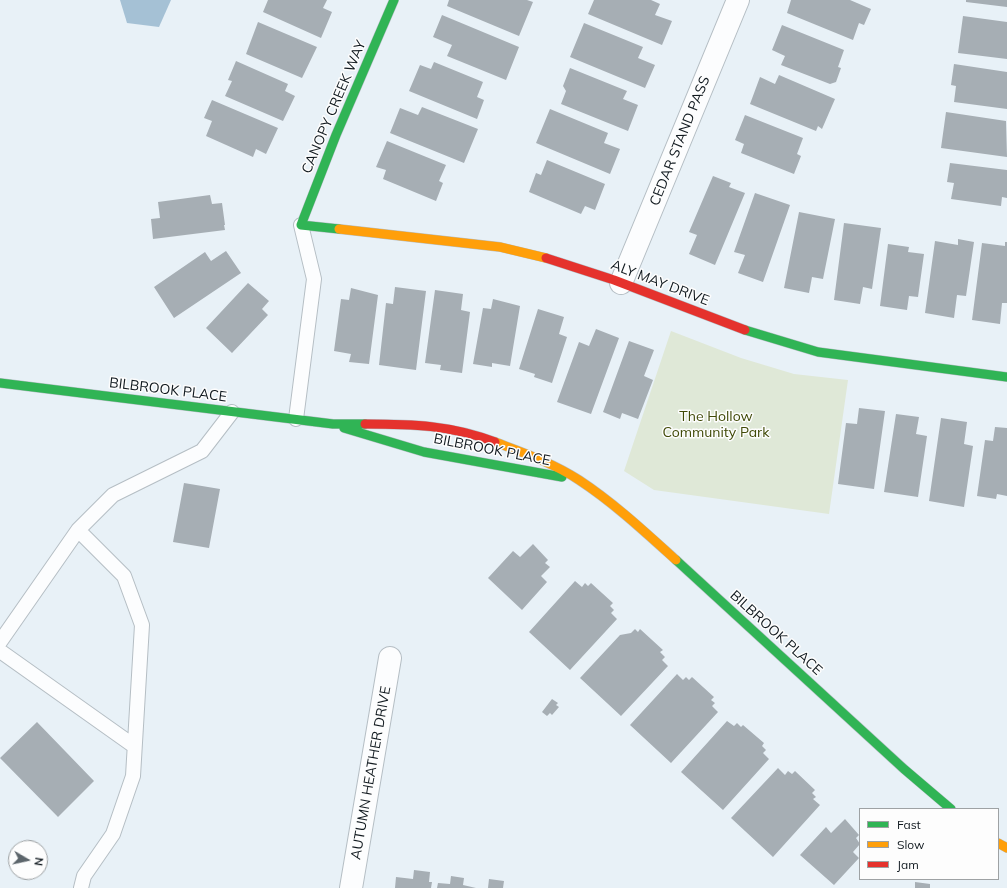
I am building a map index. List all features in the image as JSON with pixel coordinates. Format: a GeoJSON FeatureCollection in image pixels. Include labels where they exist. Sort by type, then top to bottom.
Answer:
{"type":"FeatureCollection","features":[{"type":"Feature","properties":{"kind":"street","name":"CANOPY CREEK WAY"},"geometry":{"type":"LineString","coordinates":[[301,225],[336,135],[394,0]]}},
{"type":"Feature","properties":{"kind":"street","name":"CEDAR STAND PASS"},"geometry":{"type":"LineString","coordinates":[[621,283],[738,0]]}},
{"type":"Feature","properties":{"kind":"street","name":"ALY MAY DRIVE"},"geometry":{"type":"LineString","coordinates":[[301,225],[500,247],[556,260],[733,326],[798,348],[1007,377]]}},
{"type":"Feature","properties":{"kind":"street","name":"BILBROOK PLACE"},"geometry":{"type":"LineString","coordinates":[[0,383],[333,424],[418,424],[472,433],[541,459],[579,480],[636,524],[899,764],[950,808]]}},
{"type":"Feature","properties":{"kind":"street","name":"BILBROOK PLACE"},"geometry":{"type":"LineString","coordinates":[[333,424],[377,440],[415,450],[579,480]]}},
{"type":"Feature","properties":{"kind":"street","name":"AUTUMN HEATHER DRIVE"},"geometry":{"type":"LineString","coordinates":[[351,888],[390,658]]}},
{"type":"Feature","properties":{"kind":"lane"},"geometry":{"type":"LineString","coordinates":[[296,419],[314,279],[301,225]]}},
{"type":"Feature","properties":{"kind":"lane"},"geometry":{"type":"LineString","coordinates":[[0,642],[78,530],[113,495],[202,451],[232,412]]}},
{"type":"Feature","properties":{"kind":"lane"},"geometry":{"type":"LineString","coordinates":[[78,530],[124,576],[142,625],[133,776],[113,834],[84,876],[81,888]]}},
{"type":"Feature","properties":{"kind":"lane"},"geometry":{"type":"LineString","coordinates":[[0,651],[134,746]]}},
{"type":"Feature","properties":{"kind":"green space","name":"The Hollow Community Park"},"geometry":{"type":"Polygon","coordinates":[[[671,331],[741,358],[794,374],[848,380],[829,514],[654,490],[624,471],[671,331]]]}},
{"type":"Feature","properties":{"kind":"water"},"geometry":{"type":"Polygon","coordinates":[[[120,0],[171,0],[159,27],[127,23],[120,0]]]}},
{"type":"Feature","properties":{"kind":"building"},"geometry":{"type":"Polygon","coordinates":[[[268,0],[327,0],[323,8],[332,12],[321,38],[263,12],[268,0]]]}},
{"type":"Feature","properties":{"kind":"building"},"geometry":{"type":"Polygon","coordinates":[[[449,0],[527,0],[533,2],[519,36],[447,6],[449,0]]]}},
{"type":"Feature","properties":{"kind":"building"},"geometry":{"type":"Polygon","coordinates":[[[594,0],[651,0],[660,4],[655,15],[672,21],[662,45],[588,14],[594,0]]]}},
{"type":"Feature","properties":{"kind":"building"},"geometry":{"type":"Polygon","coordinates":[[[791,0],[850,0],[871,9],[864,25],[859,23],[853,40],[787,13],[791,0]]]}},
{"type":"Feature","properties":{"kind":"building"},"geometry":{"type":"Polygon","coordinates":[[[966,0],[1007,0],[1007,7],[966,2],[966,0]]]}},
{"type":"Feature","properties":{"kind":"building"},"geometry":{"type":"Polygon","coordinates":[[[442,15],[519,47],[506,80],[447,56],[452,45],[433,37],[442,15]]]}},
{"type":"Feature","properties":{"kind":"building"},"geometry":{"type":"Polygon","coordinates":[[[963,16],[1007,22],[1007,59],[958,53],[963,16]]]}},
{"type":"Feature","properties":{"kind":"building"},"geometry":{"type":"Polygon","coordinates":[[[258,22],[317,47],[302,78],[246,54],[258,22]]]}},
{"type":"Feature","properties":{"kind":"building"},"geometry":{"type":"Polygon","coordinates":[[[584,23],[643,47],[638,58],[655,65],[645,88],[570,57],[584,23]]]}},
{"type":"Feature","properties":{"kind":"building"},"geometry":{"type":"Polygon","coordinates":[[[782,25],[844,50],[838,67],[841,68],[836,82],[830,84],[781,65],[785,56],[772,50],[782,25]]]}},
{"type":"Feature","properties":{"kind":"building"},"geometry":{"type":"Polygon","coordinates":[[[236,61],[288,84],[285,91],[295,96],[283,121],[225,96],[232,81],[228,80],[236,61]]]}},
{"type":"Feature","properties":{"kind":"building"},"geometry":{"type":"Polygon","coordinates":[[[434,62],[483,82],[477,97],[484,100],[477,119],[409,91],[420,65],[431,69],[434,62]]]}},
{"type":"Feature","properties":{"kind":"building"},"geometry":{"type":"Polygon","coordinates":[[[954,64],[1007,72],[1007,109],[954,102],[956,86],[951,85],[954,64]]]}},
{"type":"Feature","properties":{"kind":"building"},"geometry":{"type":"Polygon","coordinates":[[[570,68],[627,91],[623,99],[638,105],[628,131],[561,104],[566,91],[563,86],[570,68]]]}},
{"type":"Feature","properties":{"kind":"building"},"geometry":{"type":"Polygon","coordinates":[[[779,75],[835,99],[822,129],[818,126],[816,131],[750,104],[760,77],[775,84],[779,75]]]}},
{"type":"Feature","properties":{"kind":"building"},"geometry":{"type":"Polygon","coordinates":[[[212,100],[278,128],[266,154],[256,149],[253,157],[206,136],[212,121],[204,118],[212,100]]]}},
{"type":"Feature","properties":{"kind":"building"},"geometry":{"type":"Polygon","coordinates":[[[422,107],[478,129],[464,163],[390,133],[400,108],[418,115],[422,107]]]}},
{"type":"Feature","properties":{"kind":"building"},"geometry":{"type":"Polygon","coordinates":[[[550,109],[608,133],[604,143],[620,149],[610,174],[536,143],[550,109]]]}},
{"type":"Feature","properties":{"kind":"building"},"geometry":{"type":"Polygon","coordinates":[[[946,112],[1006,121],[1007,157],[941,148],[946,112]]]}},
{"type":"Feature","properties":{"kind":"building"},"geometry":{"type":"Polygon","coordinates":[[[745,115],[803,138],[797,154],[801,156],[794,174],[741,153],[744,144],[735,140],[745,115]]]}},
{"type":"Feature","properties":{"kind":"building"},"geometry":{"type":"Polygon","coordinates":[[[387,141],[446,165],[439,181],[443,183],[436,201],[383,179],[386,170],[376,167],[387,141]]]}},
{"type":"Feature","properties":{"kind":"building"},"geometry":{"type":"Polygon","coordinates":[[[547,160],[605,184],[595,210],[585,206],[581,214],[529,192],[536,173],[541,175],[547,160]]]}},
{"type":"Feature","properties":{"kind":"building"},"geometry":{"type":"Polygon","coordinates":[[[950,163],[1007,170],[1007,198],[1002,197],[1001,206],[951,199],[954,183],[947,182],[950,163]]]}},
{"type":"Feature","properties":{"kind":"building"},"geometry":{"type":"Polygon","coordinates":[[[713,176],[731,183],[729,187],[745,193],[715,265],[689,254],[697,235],[689,232],[713,176]]]}},
{"type":"Feature","properties":{"kind":"building"},"geometry":{"type":"Polygon","coordinates":[[[755,193],[790,205],[763,282],[738,273],[745,255],[734,252],[755,193]]]}},
{"type":"Feature","properties":{"kind":"building"},"geometry":{"type":"Polygon","coordinates":[[[210,195],[212,204],[222,203],[225,230],[153,239],[151,219],[160,218],[158,202],[210,195]]]}},
{"type":"Feature","properties":{"kind":"building"},"geometry":{"type":"Polygon","coordinates":[[[799,212],[835,219],[823,279],[812,277],[809,293],[784,288],[799,212]]]}},
{"type":"Feature","properties":{"kind":"building"},"geometry":{"type":"Polygon","coordinates":[[[844,223],[881,228],[872,289],[863,287],[860,304],[834,300],[844,223]]]}},
{"type":"Feature","properties":{"kind":"building"},"geometry":{"type":"Polygon","coordinates":[[[958,239],[974,242],[966,296],[957,295],[954,318],[925,313],[935,241],[958,245],[958,239]]]}},
{"type":"Feature","properties":{"kind":"building"},"geometry":{"type":"Polygon","coordinates":[[[1005,242],[1007,242],[1007,303],[1002,303],[1000,324],[972,320],[982,243],[1005,246],[1005,242]]]}},
{"type":"Feature","properties":{"kind":"building"},"geometry":{"type":"Polygon","coordinates":[[[888,244],[909,247],[908,252],[924,254],[918,297],[909,296],[907,310],[880,306],[888,244]]]}},
{"type":"Feature","properties":{"kind":"building"},"geometry":{"type":"Polygon","coordinates":[[[226,251],[241,273],[174,318],[154,287],[205,252],[211,261],[226,251]]]}},
{"type":"Feature","properties":{"kind":"building"},"geometry":{"type":"Polygon","coordinates":[[[248,283],[269,301],[262,309],[268,315],[232,353],[206,328],[248,283]]]}},
{"type":"Feature","properties":{"kind":"building"},"geometry":{"type":"Polygon","coordinates":[[[395,287],[426,291],[416,370],[379,365],[386,303],[393,304],[395,287]]]}},
{"type":"Feature","properties":{"kind":"building"},"geometry":{"type":"Polygon","coordinates":[[[351,288],[378,295],[369,364],[349,362],[351,354],[334,351],[341,299],[349,300],[351,288]]]}},
{"type":"Feature","properties":{"kind":"building"},"geometry":{"type":"Polygon","coordinates":[[[435,290],[463,294],[461,310],[470,312],[462,373],[440,370],[441,365],[425,363],[435,290]]]}},
{"type":"Feature","properties":{"kind":"building"},"geometry":{"type":"Polygon","coordinates":[[[493,299],[520,306],[510,366],[492,363],[492,367],[473,364],[483,308],[491,309],[493,299]]]}},
{"type":"Feature","properties":{"kind":"building"},"geometry":{"type":"Polygon","coordinates":[[[538,309],[564,317],[559,334],[567,337],[552,383],[534,377],[535,374],[519,369],[538,309]]]}},
{"type":"Feature","properties":{"kind":"building"},"geometry":{"type":"Polygon","coordinates":[[[596,329],[619,338],[591,414],[557,402],[579,342],[589,346],[596,329]]]}},
{"type":"Feature","properties":{"kind":"building"},"geometry":{"type":"Polygon","coordinates":[[[629,341],[654,350],[644,376],[653,380],[638,419],[622,413],[620,419],[603,412],[629,341]]]}},
{"type":"Feature","properties":{"kind":"building"},"geometry":{"type":"Polygon","coordinates":[[[859,408],[885,411],[874,489],[838,484],[846,423],[857,424],[859,408]]]}},
{"type":"Feature","properties":{"kind":"building"},"geometry":{"type":"Polygon","coordinates":[[[896,414],[919,417],[916,434],[927,436],[918,497],[884,492],[896,414]]]}},
{"type":"Feature","properties":{"kind":"building"},"geometry":{"type":"Polygon","coordinates":[[[941,418],[967,422],[964,444],[973,446],[964,507],[929,501],[941,418]]]}},
{"type":"Feature","properties":{"kind":"building"},"geometry":{"type":"Polygon","coordinates":[[[995,427],[1007,428],[1007,496],[997,494],[996,499],[977,496],[985,440],[993,441],[995,427]]]}},
{"type":"Feature","properties":{"kind":"building"},"geometry":{"type":"Polygon","coordinates":[[[184,483],[220,489],[209,548],[173,542],[184,483]]]}},
{"type":"Feature","properties":{"kind":"building"},"geometry":{"type":"Polygon","coordinates":[[[533,544],[548,560],[545,563],[550,567],[541,576],[547,582],[522,610],[488,578],[513,551],[520,557],[533,544]]]}},
{"type":"Feature","properties":{"kind":"building"},"geometry":{"type":"Polygon","coordinates":[[[575,581],[582,587],[585,583],[588,586],[591,583],[613,603],[610,606],[614,610],[611,613],[617,619],[570,670],[529,632],[575,581]]]}},
{"type":"Feature","properties":{"kind":"building"},"geometry":{"type":"Polygon","coordinates":[[[635,629],[638,632],[640,629],[663,650],[660,652],[665,657],[662,660],[668,666],[621,716],[580,678],[620,635],[631,633],[635,629]]]}},
{"type":"Feature","properties":{"kind":"building"},"geometry":{"type":"Polygon","coordinates":[[[677,674],[683,680],[686,677],[689,680],[692,677],[714,697],[711,700],[715,703],[712,706],[718,712],[671,763],[630,725],[677,674]]]}},
{"type":"Feature","properties":{"kind":"building"},"geometry":{"type":"Polygon","coordinates":[[[552,699],[558,703],[556,705],[559,707],[552,715],[550,713],[547,716],[542,712],[552,699]]]}},
{"type":"Feature","properties":{"kind":"building"},"geometry":{"type":"Polygon","coordinates":[[[727,721],[734,726],[737,723],[741,727],[743,725],[764,743],[762,746],[766,750],[763,753],[769,759],[723,810],[681,772],[727,721]]]}},
{"type":"Feature","properties":{"kind":"building"},"geometry":{"type":"Polygon","coordinates":[[[37,722],[94,781],[58,817],[0,758],[37,722]]]}},
{"type":"Feature","properties":{"kind":"building"},"geometry":{"type":"Polygon","coordinates":[[[778,768],[785,775],[788,771],[792,774],[795,771],[815,790],[812,793],[816,797],[813,799],[820,805],[773,857],[731,818],[778,768]]]}},
{"type":"Feature","properties":{"kind":"building"},"geometry":{"type":"Polygon","coordinates":[[[845,819],[859,835],[856,838],[859,845],[853,852],[859,858],[834,885],[800,855],[826,827],[831,833],[845,819]]]}},
{"type":"Feature","properties":{"kind":"building"},"geometry":{"type":"Polygon","coordinates":[[[414,870],[430,872],[429,882],[432,882],[431,888],[395,888],[396,877],[413,879],[414,870]]]}},
{"type":"Feature","properties":{"kind":"building"},"geometry":{"type":"Polygon","coordinates":[[[451,876],[464,878],[463,885],[476,888],[437,888],[438,883],[450,884],[451,876]]]}},
{"type":"Feature","properties":{"kind":"building"},"geometry":{"type":"Polygon","coordinates":[[[489,879],[504,881],[503,888],[488,888],[489,879]]]}},
{"type":"Feature","properties":{"kind":"building"},"geometry":{"type":"Polygon","coordinates":[[[915,882],[930,884],[930,888],[915,888],[915,882]]]}},
{"type":"Feature","properties":{"kind":"traffic: fast"},"geometry":{"type":"LineString","coordinates":[[339,229],[301,225],[336,135],[394,0]]}},
{"type":"Feature","properties":{"kind":"traffic: fast"},"geometry":{"type":"LineString","coordinates":[[745,330],[818,352],[1007,377]]}},
{"type":"Feature","properties":{"kind":"traffic: fast"},"geometry":{"type":"LineString","coordinates":[[0,383],[333,424],[365,424]]}},
{"type":"Feature","properties":{"kind":"traffic: fast"},"geometry":{"type":"LineString","coordinates":[[344,428],[424,452],[562,477]]}},
{"type":"Feature","properties":{"kind":"traffic: fast"},"geometry":{"type":"LineString","coordinates":[[676,560],[904,769],[950,808]]}},
{"type":"Feature","properties":{"kind":"traffic: slow"},"geometry":{"type":"LineString","coordinates":[[339,229],[500,247],[546,258]]}},
{"type":"Feature","properties":{"kind":"traffic: slow"},"geometry":{"type":"LineString","coordinates":[[495,442],[549,463],[579,480],[617,508],[676,560]]}},
{"type":"Feature","properties":{"kind":"traffic: slow"},"geometry":{"type":"LineString","coordinates":[[999,844],[1007,848]]}},
{"type":"Feature","properties":{"kind":"traffic: jam"},"geometry":{"type":"LineString","coordinates":[[546,258],[614,280],[745,330]]}},
{"type":"Feature","properties":{"kind":"traffic: jam"},"geometry":{"type":"LineString","coordinates":[[365,424],[399,424],[447,429],[479,436],[495,442]]}}]}
